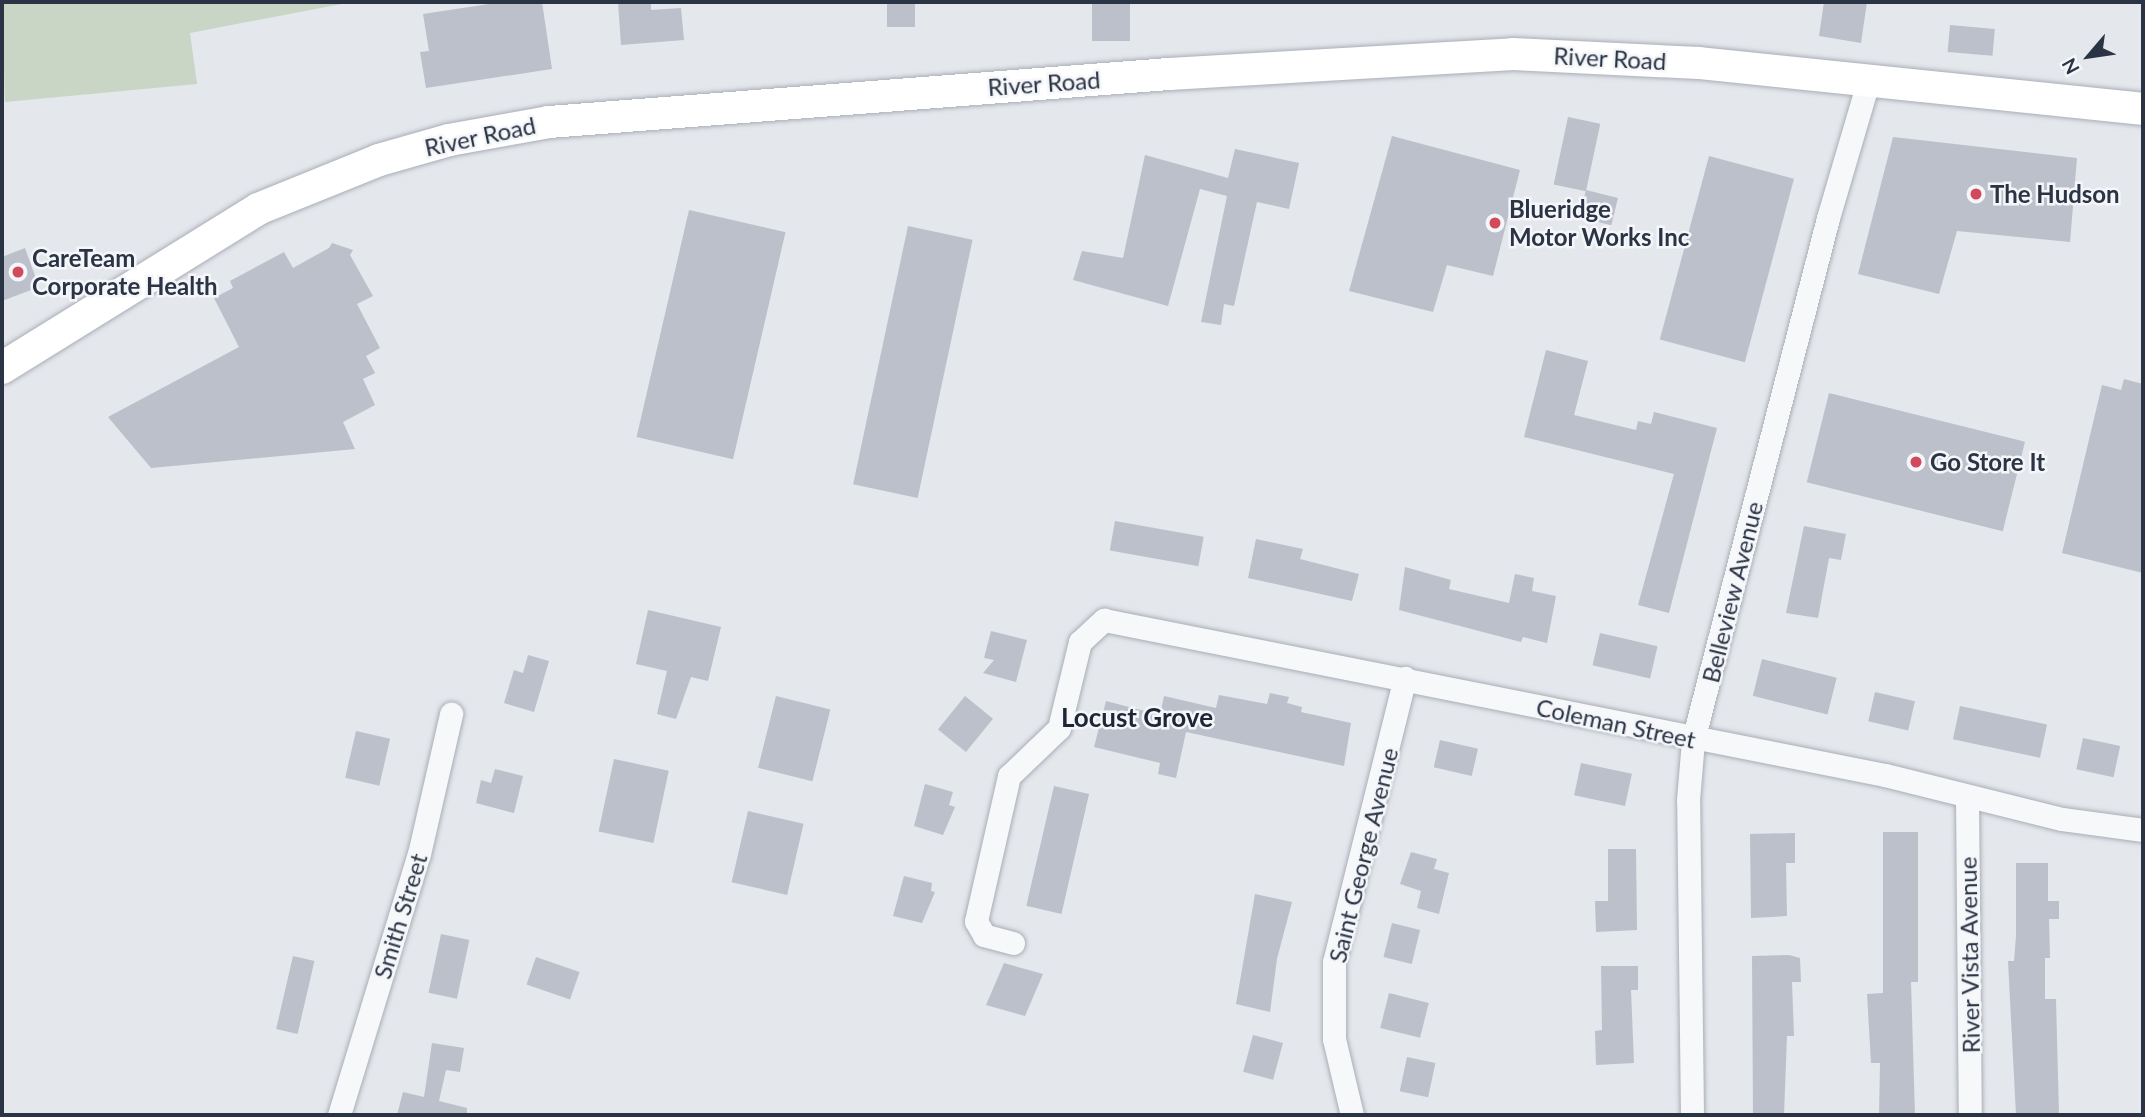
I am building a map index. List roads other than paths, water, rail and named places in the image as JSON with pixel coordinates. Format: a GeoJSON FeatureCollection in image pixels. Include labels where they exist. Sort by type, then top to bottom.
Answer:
{"type":"FeatureCollection","features":[{"type":"Feature","properties":{"kind":"street","name":"River Road"},"geometry":{"type":"LineString","coordinates":[[2,369],[258,209],[379,160],[520,126],[1433,56],[1611,56],[2143,109]]}},
{"type":"Feature","properties":{"kind":"street","name":"Belleview Avenue"},"geometry":{"type":"LineString","coordinates":[[1692,1115],[1688,800],[1693,740],[1775,417],[1867,82]]}},
{"type":"Feature","properties":{"kind":"street","name":"Coleman Street"},"geometry":{"type":"LineString","coordinates":[[1013,943],[984,935],[976,921],[1009,776],[1059,728],[1080,642],[1091,629],[1104,620],[1405,678],[1693,740],[1885,775],[2062,819],[2143,830]]}},
{"type":"Feature","properties":{"kind":"street","name":"Saint George Avenue"},"geometry":{"type":"LineString","coordinates":[[1352,1115],[1334,1039],[1334,962],[1405,678]]}},
{"type":"Feature","properties":{"kind":"street","name":"Smith Street"},"geometry":{"type":"LineString","coordinates":[[339,1115],[419,854],[451,714]]}},
{"type":"Feature","properties":{"kind":"street","name":"River Vista Avenue"},"geometry":{"type":"LineString","coordinates":[[1967,796],[1970,1115]]}},
{"type":"Feature","properties":{"kind":"place","name":"The Hudson"},"geometry":{"type":"Point","coordinates":[1976,194]}},
{"type":"Feature","properties":{"kind":"place","name":"Blueridge Motor Works Inc"},"geometry":{"type":"Point","coordinates":[1495,223]}},
{"type":"Feature","properties":{"kind":"place","name":"CareTeam Corporate Health"},"geometry":{"type":"Point","coordinates":[18,272]}},
{"type":"Feature","properties":{"kind":"place","name":"Go Store It"},"geometry":{"type":"Point","coordinates":[1916,462]}},
{"type":"Feature","properties":{"kind":"district","name":"Locust Grove"},"geometry":{"type":"Point","coordinates":[1137,718]}}]}
